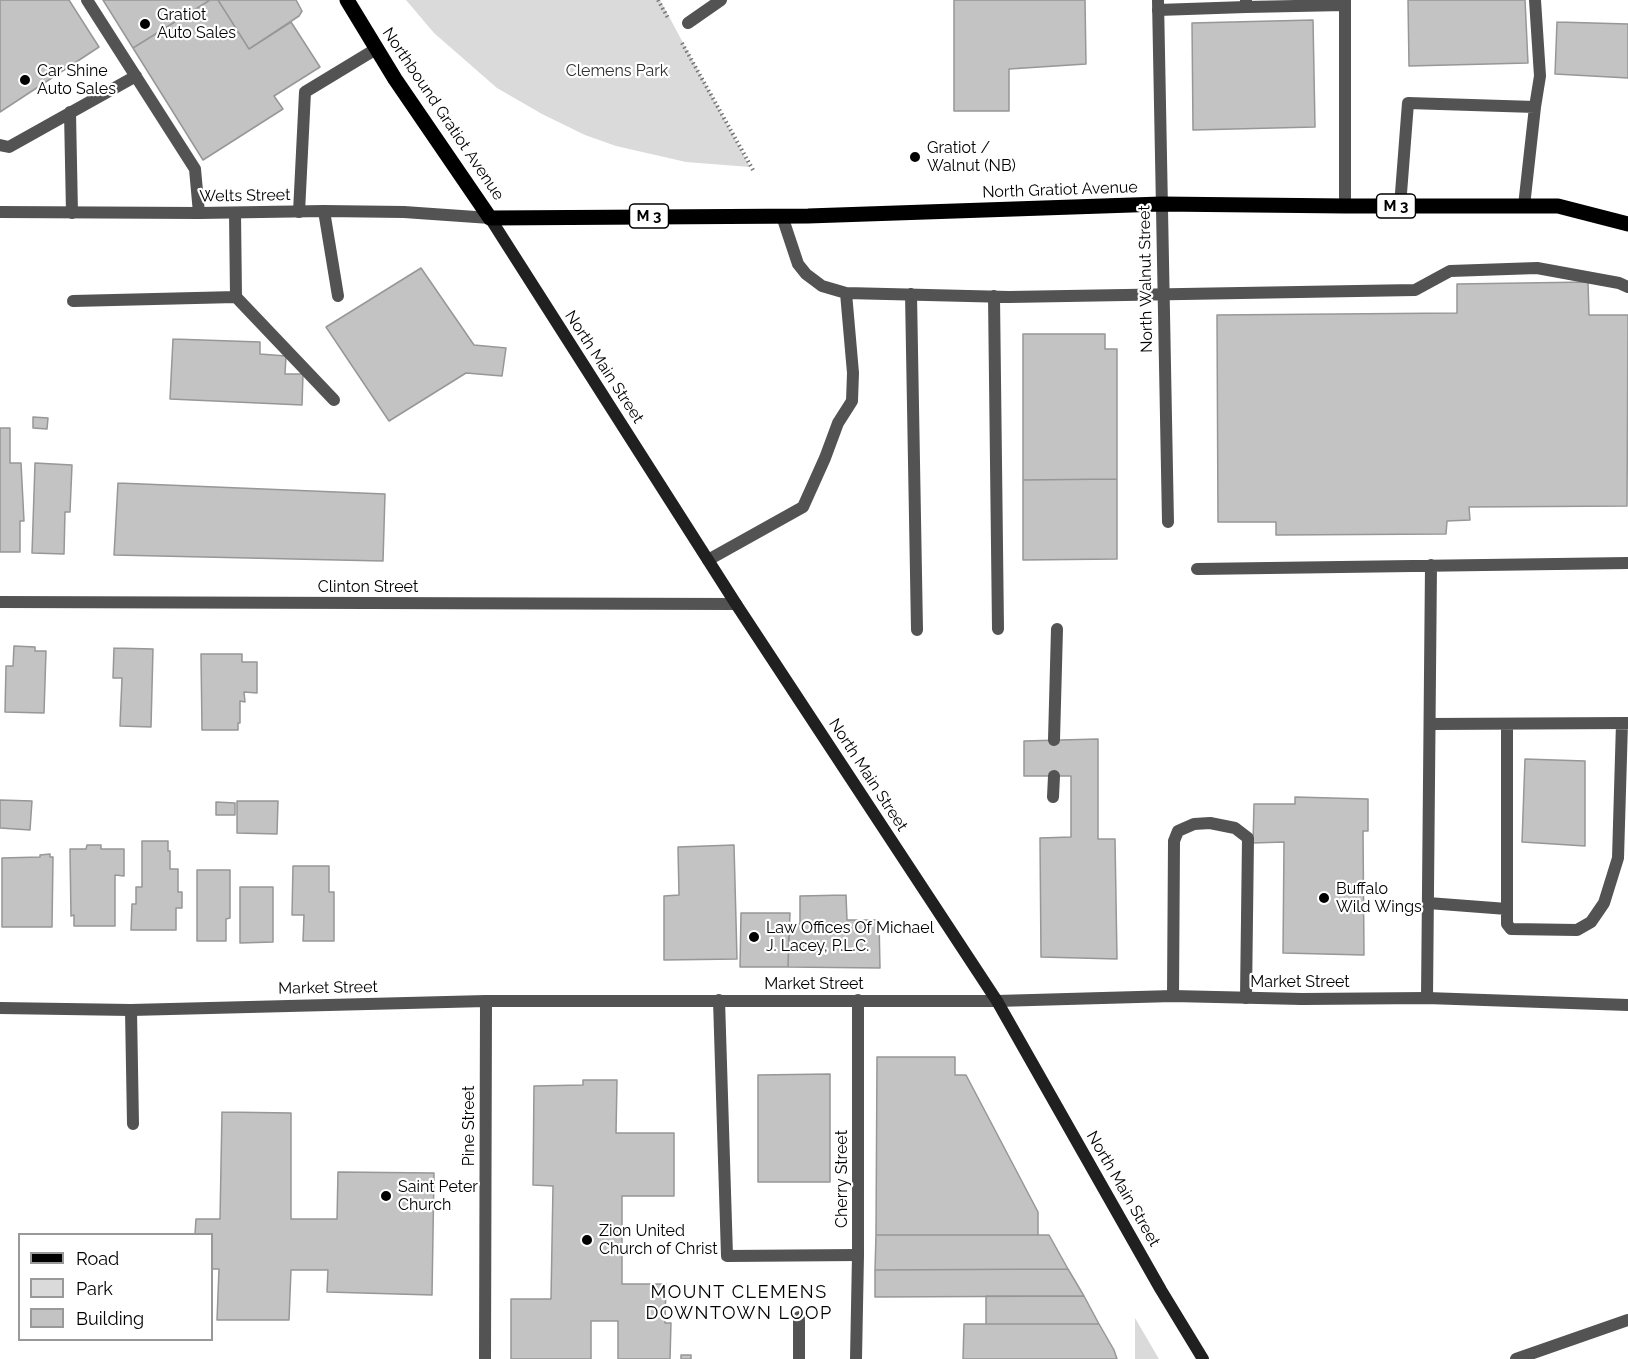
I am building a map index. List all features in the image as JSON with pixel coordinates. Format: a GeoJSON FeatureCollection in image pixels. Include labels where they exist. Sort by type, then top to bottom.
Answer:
{"type":"FeatureCollection","features":[{"type":"Feature","properties":{"kind":"main road","name":"Northbound Gratiot Avenue"},"geometry":{"type":"LineString","coordinates":[[347,0],[395,79],[490,218]]}},
{"type":"Feature","properties":{"kind":"main road","name":"North Gratiot Avenue"},"geometry":{"type":"LineString","coordinates":[[490,218],[782,216],[1161,204],[1558,206],[1628,224]]}},
{"type":"Feature","properties":{"kind":"main road","name":"North Main Street"},"geometry":{"type":"LineString","coordinates":[[490,218],[736,604],[997,1001],[1203,1359]]}},
{"type":"Feature","properties":{"kind":"street"},"geometry":{"type":"LineString","coordinates":[[87,0],[195,169],[199,213]]}},
{"type":"Feature","properties":{"kind":"street"},"geometry":{"type":"LineString","coordinates":[[688,23],[721,0]]}},
{"type":"Feature","properties":{"kind":"street"},"geometry":{"type":"LineString","coordinates":[[1524,206],[1540,76],[1535,0]]}},
{"type":"Feature","properties":{"kind":"street"},"geometry":{"type":"LineString","coordinates":[[1158,5],[1345,2],[1345,206]]}},
{"type":"Feature","properties":{"kind":"street","name":"North Walnut Street"},"geometry":{"type":"LineString","coordinates":[[1158,5],[1168,522]]}},
{"type":"Feature","properties":{"kind":"street"},"geometry":{"type":"LineString","coordinates":[[298,212],[305,92],[376,49]]}},
{"type":"Feature","properties":{"kind":"street"},"geometry":{"type":"LineString","coordinates":[[0,145],[9,147],[135,76]]}},
{"type":"Feature","properties":{"kind":"street"},"geometry":{"type":"LineString","coordinates":[[1400,206],[1408,103],[1535,107]]}},
{"type":"Feature","properties":{"kind":"street"},"geometry":{"type":"LineString","coordinates":[[70,112],[72,213]]}},
{"type":"Feature","properties":{"kind":"street"},"geometry":{"type":"LineString","coordinates":[[324,211],[338,296]]}},
{"type":"Feature","properties":{"kind":"street","name":"Welts Street"},"geometry":{"type":"LineString","coordinates":[[0,212],[324,211],[404,212],[490,218]]}},
{"type":"Feature","properties":{"kind":"street"},"geometry":{"type":"LineString","coordinates":[[235,213],[236,297],[334,400]]}},
{"type":"Feature","properties":{"kind":"street"},"geometry":{"type":"LineString","coordinates":[[782,216],[798,264],[806,274],[822,286],[846,293],[994,296],[1415,290],[1450,271],[1537,268],[1619,283],[1628,287]]}},
{"type":"Feature","properties":{"kind":"street"},"geometry":{"type":"LineString","coordinates":[[708,560],[803,507],[838,423],[852,401],[853,373],[846,293]]}},
{"type":"Feature","properties":{"kind":"street"},"geometry":{"type":"LineString","coordinates":[[911,294],[917,630]]}},
{"type":"Feature","properties":{"kind":"street"},"geometry":{"type":"LineString","coordinates":[[994,296],[998,629]]}},
{"type":"Feature","properties":{"kind":"street"},"geometry":{"type":"LineString","coordinates":[[74,301],[236,297]]}},
{"type":"Feature","properties":{"kind":"street"},"geometry":{"type":"LineString","coordinates":[[1197,569],[1628,563]]}},
{"type":"Feature","properties":{"kind":"street"},"geometry":{"type":"LineString","coordinates":[[1426,998],[1431,565]]}},
{"type":"Feature","properties":{"kind":"street","name":"Clinton Street"},"geometry":{"type":"LineString","coordinates":[[0,602],[736,604]]}},
{"type":"Feature","properties":{"kind":"street"},"geometry":{"type":"LineString","coordinates":[[1054,740],[1057,629]]}},
{"type":"Feature","properties":{"kind":"street"},"geometry":{"type":"LineString","coordinates":[[1430,724],[1625,723],[1618,858],[1604,903],[1591,922],[1577,930],[1511,929],[1507,924],[1507,724]]}},
{"type":"Feature","properties":{"kind":"street"},"geometry":{"type":"LineString","coordinates":[[1053,797],[1054,776]]}},
{"type":"Feature","properties":{"kind":"street"},"geometry":{"type":"LineString","coordinates":[[1173,996],[1174,841],[1178,831],[1194,824],[1210,823],[1235,828],[1248,838],[1246,998]]}},
{"type":"Feature","properties":{"kind":"street"},"geometry":{"type":"LineString","coordinates":[[1428,903],[1507,909]]}},
{"type":"Feature","properties":{"kind":"street","name":"Market Street"},"geometry":{"type":"LineString","coordinates":[[0,1008],[131,1010],[486,1002],[997,1001],[1173,996],[1426,998],[1628,1005]]}},
{"type":"Feature","properties":{"kind":"street"},"geometry":{"type":"LineString","coordinates":[[719,1000],[727,1256],[858,1255]]}},
{"type":"Feature","properties":{"kind":"street","name":"Cherry Street"},"geometry":{"type":"LineString","coordinates":[[856,1359],[858,1000]]}},
{"type":"Feature","properties":{"kind":"street","name":"Pine Street"},"geometry":{"type":"LineString","coordinates":[[485,1359],[486,1002]]}},
{"type":"Feature","properties":{"kind":"street"},"geometry":{"type":"LineString","coordinates":[[131,1010],[133,1124]]}},
{"type":"Feature","properties":{"kind":"street"},"geometry":{"type":"LineString","coordinates":[[799,1317],[799,1359]]}},
{"type":"Feature","properties":{"kind":"street"},"geometry":{"type":"LineString","coordinates":[[1516,1359],[1628,1320]]}},
{"type":"Feature","properties":{"kind":"path"},"geometry":{"type":"LineString","coordinates":[[658,0],[669,20]]}},
{"type":"Feature","properties":{"kind":"path"},"geometry":{"type":"LineString","coordinates":[[680,40],[753,170]]}},
{"type":"Feature","properties":{"kind":"green space","name":"Clemens Park"},"geometry":{"type":"Polygon","coordinates":[[[406,0],[660,0],[750,167],[686,162],[616,146],[585,135],[497,88],[434,33],[406,0]]]}},
{"type":"Feature","properties":{"kind":"green space"},"geometry":{"type":"Polygon","coordinates":[[[1135,1318],[1159,1359],[1135,1359],[1135,1318]]]}},
{"type":"Feature","properties":{"kind":"building","name":"Car Shine Auto Sales"},"geometry":{"type":"Polygon","coordinates":[[[0,0],[69,0],[99,47],[0,112],[0,0]]]}},
{"type":"Feature","properties":{"kind":"building","name":"Gratiot Auto Sales"},"geometry":{"type":"Polygon","coordinates":[[[103,0],[210,0],[133,48],[103,0]]]}},
{"type":"Feature","properties":{"kind":"building"},"geometry":{"type":"Polygon","coordinates":[[[210,0],[218,0],[249,49],[291,22],[320,67],[274,96],[283,109],[203,160],[133,48],[210,0]]]}},
{"type":"Feature","properties":{"kind":"building","name":"Gratiot Auto Sales"},"geometry":{"type":"Polygon","coordinates":[[[218,0],[296,0],[302,11],[299,16],[249,49],[218,0]]]}},
{"type":"Feature","properties":{"kind":"building"},"geometry":{"type":"Polygon","coordinates":[[[954,0],[1085,0],[1086,64],[1009,69],[1009,111],[954,111],[954,0]]]}},
{"type":"Feature","properties":{"kind":"building"},"geometry":{"type":"Polygon","coordinates":[[[1408,0],[1525,0],[1528,63],[1409,66],[1408,0]]]}},
{"type":"Feature","properties":{"kind":"building"},"geometry":{"type":"Polygon","coordinates":[[[1313,20],[1315,127],[1193,130],[1192,23],[1313,20]]]}},
{"type":"Feature","properties":{"kind":"building"},"geometry":{"type":"Polygon","coordinates":[[[1557,22],[1628,24],[1628,78],[1555,74],[1557,22]]]}},
{"type":"Feature","properties":{"kind":"building"},"geometry":{"type":"Polygon","coordinates":[[[421,268],[474,345],[506,348],[502,376],[466,373],[389,421],[326,327],[421,268]]]}},
{"type":"Feature","properties":{"kind":"building"},"geometry":{"type":"Polygon","coordinates":[[[1588,282],[1589,315],[1628,315],[1627,506],[1469,507],[1470,520],[1447,521],[1446,534],[1276,535],[1276,522],[1218,522],[1217,315],[1457,313],[1457,284],[1588,282]]]}},
{"type":"Feature","properties":{"kind":"building"},"geometry":{"type":"Polygon","coordinates":[[[1023,334],[1105,334],[1105,349],[1117,349],[1117,479],[1023,480],[1023,334]]]}},
{"type":"Feature","properties":{"kind":"building"},"geometry":{"type":"Polygon","coordinates":[[[173,339],[260,342],[260,354],[286,356],[285,374],[303,374],[302,405],[170,399],[173,339]]]}},
{"type":"Feature","properties":{"kind":"building"},"geometry":{"type":"Polygon","coordinates":[[[33,417],[48,418],[47,429],[33,428],[33,417]]]}},
{"type":"Feature","properties":{"kind":"building"},"geometry":{"type":"Polygon","coordinates":[[[0,428],[10,428],[10,463],[21,463],[24,521],[20,521],[20,552],[0,552],[0,428]]]}},
{"type":"Feature","properties":{"kind":"building"},"geometry":{"type":"Polygon","coordinates":[[[35,463],[72,465],[70,512],[65,512],[64,554],[32,553],[35,463]]]}},
{"type":"Feature","properties":{"kind":"building"},"geometry":{"type":"Polygon","coordinates":[[[1117,479],[1117,559],[1023,560],[1023,480],[1117,479]]]}},
{"type":"Feature","properties":{"kind":"building"},"geometry":{"type":"Polygon","coordinates":[[[118,483],[385,494],[383,561],[114,555],[118,483]]]}},
{"type":"Feature","properties":{"kind":"building"},"geometry":{"type":"Polygon","coordinates":[[[14,646],[35,647],[35,651],[46,651],[44,713],[5,712],[6,666],[13,666],[14,646]]]}},
{"type":"Feature","properties":{"kind":"building"},"geometry":{"type":"Polygon","coordinates":[[[114,648],[153,649],[151,727],[120,726],[122,678],[113,678],[114,648]]]}},
{"type":"Feature","properties":{"kind":"building"},"geometry":{"type":"Polygon","coordinates":[[[201,654],[242,654],[242,662],[257,662],[257,693],[244,692],[245,702],[240,701],[238,730],[202,730],[201,654]]]}},
{"type":"Feature","properties":{"kind":"building"},"geometry":{"type":"Polygon","coordinates":[[[1098,739],[1098,839],[1115,839],[1117,959],[1041,957],[1040,838],[1071,837],[1071,776],[1024,776],[1024,741],[1098,739]]]}},
{"type":"Feature","properties":{"kind":"building"},"geometry":{"type":"Polygon","coordinates":[[[1525,759],[1585,761],[1585,846],[1522,842],[1525,759]]]}},
{"type":"Feature","properties":{"kind":"building","name":"Buffalo Wild Wings"},"geometry":{"type":"Polygon","coordinates":[[[1295,797],[1368,799],[1368,831],[1363,831],[1364,955],[1283,953],[1284,842],[1253,843],[1254,804],[1295,804],[1295,797]]]}},
{"type":"Feature","properties":{"kind":"building"},"geometry":{"type":"Polygon","coordinates":[[[0,800],[32,801],[30,830],[0,828],[0,800]]]}},
{"type":"Feature","properties":{"kind":"building"},"geometry":{"type":"Polygon","coordinates":[[[237,801],[278,801],[277,834],[237,833],[237,801]]]}},
{"type":"Feature","properties":{"kind":"building"},"geometry":{"type":"Polygon","coordinates":[[[216,802],[235,803],[235,815],[216,815],[216,802]]]}},
{"type":"Feature","properties":{"kind":"building"},"geometry":{"type":"Polygon","coordinates":[[[142,841],[168,841],[170,869],[178,869],[178,892],[182,892],[182,908],[176,908],[176,930],[131,930],[132,904],[136,904],[136,887],[142,887],[142,841]]]}},
{"type":"Feature","properties":{"kind":"building"},"geometry":{"type":"Polygon","coordinates":[[[87,845],[101,845],[101,849],[124,849],[124,876],[115,875],[115,926],[74,926],[74,915],[71,916],[70,849],[86,849],[87,845]]]}},
{"type":"Feature","properties":{"kind":"building"},"geometry":{"type":"Polygon","coordinates":[[[734,845],[737,959],[664,960],[664,896],[679,895],[678,847],[734,845]]]}},
{"type":"Feature","properties":{"kind":"building"},"geometry":{"type":"Polygon","coordinates":[[[50,854],[50,857],[53,857],[52,927],[2,927],[2,858],[40,857],[40,855],[50,854]]]}},
{"type":"Feature","properties":{"kind":"building"},"geometry":{"type":"Polygon","coordinates":[[[293,866],[329,866],[329,892],[334,892],[334,941],[303,941],[304,915],[292,915],[293,866]]]}},
{"type":"Feature","properties":{"kind":"building"},"geometry":{"type":"Polygon","coordinates":[[[197,870],[230,870],[230,918],[226,919],[226,941],[197,941],[197,870]]]}},
{"type":"Feature","properties":{"kind":"building"},"geometry":{"type":"Polygon","coordinates":[[[240,887],[273,887],[273,942],[240,943],[240,887]]]}},
{"type":"Feature","properties":{"kind":"building"},"geometry":{"type":"Polygon","coordinates":[[[846,895],[847,920],[879,920],[880,968],[788,967],[789,924],[800,924],[800,896],[846,895]]]}},
{"type":"Feature","properties":{"kind":"building"},"geometry":{"type":"Polygon","coordinates":[[[741,913],[790,913],[788,967],[740,967],[741,913]]]}},
{"type":"Feature","properties":{"kind":"building"},"geometry":{"type":"Polygon","coordinates":[[[877,1057],[955,1057],[955,1075],[966,1075],[1038,1212],[1038,1235],[876,1235],[877,1057]]]}},
{"type":"Feature","properties":{"kind":"building"},"geometry":{"type":"Polygon","coordinates":[[[830,1074],[830,1182],[758,1182],[758,1075],[830,1074]]]}},
{"type":"Feature","properties":{"kind":"building","name":"Zion United Church of Christ"},"geometry":{"type":"Polygon","coordinates":[[[583,1080],[617,1080],[616,1133],[674,1133],[674,1196],[622,1196],[622,1284],[666,1284],[665,1323],[671,1323],[670,1359],[618,1359],[618,1321],[591,1321],[591,1359],[511,1359],[511,1299],[551,1299],[553,1186],[533,1185],[534,1086],[583,1085],[583,1080]]]}},
{"type":"Feature","properties":{"kind":"building","name":"Saint Peter Church"},"geometry":{"type":"Polygon","coordinates":[[[222,1112],[291,1113],[291,1219],[337,1219],[338,1172],[434,1173],[432,1295],[327,1292],[328,1270],[291,1270],[289,1320],[217,1320],[219,1269],[213,1269],[213,1233],[195,1233],[196,1219],[220,1219],[222,1112]]]}},
{"type":"Feature","properties":{"kind":"building"},"geometry":{"type":"Polygon","coordinates":[[[876,1235],[1049,1235],[1068,1269],[875,1270],[876,1235]]]}},
{"type":"Feature","properties":{"kind":"building"},"geometry":{"type":"Polygon","coordinates":[[[1068,1269],[1084,1296],[875,1297],[875,1270],[1068,1269]]]}},
{"type":"Feature","properties":{"kind":"building"},"geometry":{"type":"Polygon","coordinates":[[[986,1296],[1084,1296],[1099,1324],[986,1324],[986,1296]]]}},
{"type":"Feature","properties":{"kind":"building"},"geometry":{"type":"Polygon","coordinates":[[[964,1324],[1099,1324],[1117,1359],[963,1359],[964,1324]]]}},
{"type":"Feature","properties":{"kind":"building"},"geometry":{"type":"Polygon","coordinates":[[[681,1355],[691,1355],[691,1359],[681,1359],[681,1355]]]}},
{"type":"Feature","properties":{"kind":"place","name":"Gratiot Auto Sales"},"geometry":{"type":"Point","coordinates":[145,24]}},
{"type":"Feature","properties":{"kind":"place","name":"Car Shine Auto Sales"},"geometry":{"type":"Point","coordinates":[25,80]}},
{"type":"Feature","properties":{"kind":"place","name":"Gratiot / Walnut (NB)"},"geometry":{"type":"Point","coordinates":[915,157]}},
{"type":"Feature","properties":{"kind":"place","name":"Buffalo Wild Wings"},"geometry":{"type":"Point","coordinates":[1324,898]}},
{"type":"Feature","properties":{"kind":"place","name":"Law Offices Of Michael J. Lacey, P.L.C."},"geometry":{"type":"Point","coordinates":[754,937]}},
{"type":"Feature","properties":{"kind":"place","name":"Saint Peter Church"},"geometry":{"type":"Point","coordinates":[386,1196]}},
{"type":"Feature","properties":{"kind":"place","name":"Zion United Church of Christ"},"geometry":{"type":"Point","coordinates":[587,1240]}},
{"type":"Feature","properties":{"kind":"district","name":"MOUNT CLEMENS DOWNTOWN LOOP"},"geometry":{"type":"Point","coordinates":[739,1303]}}]}
